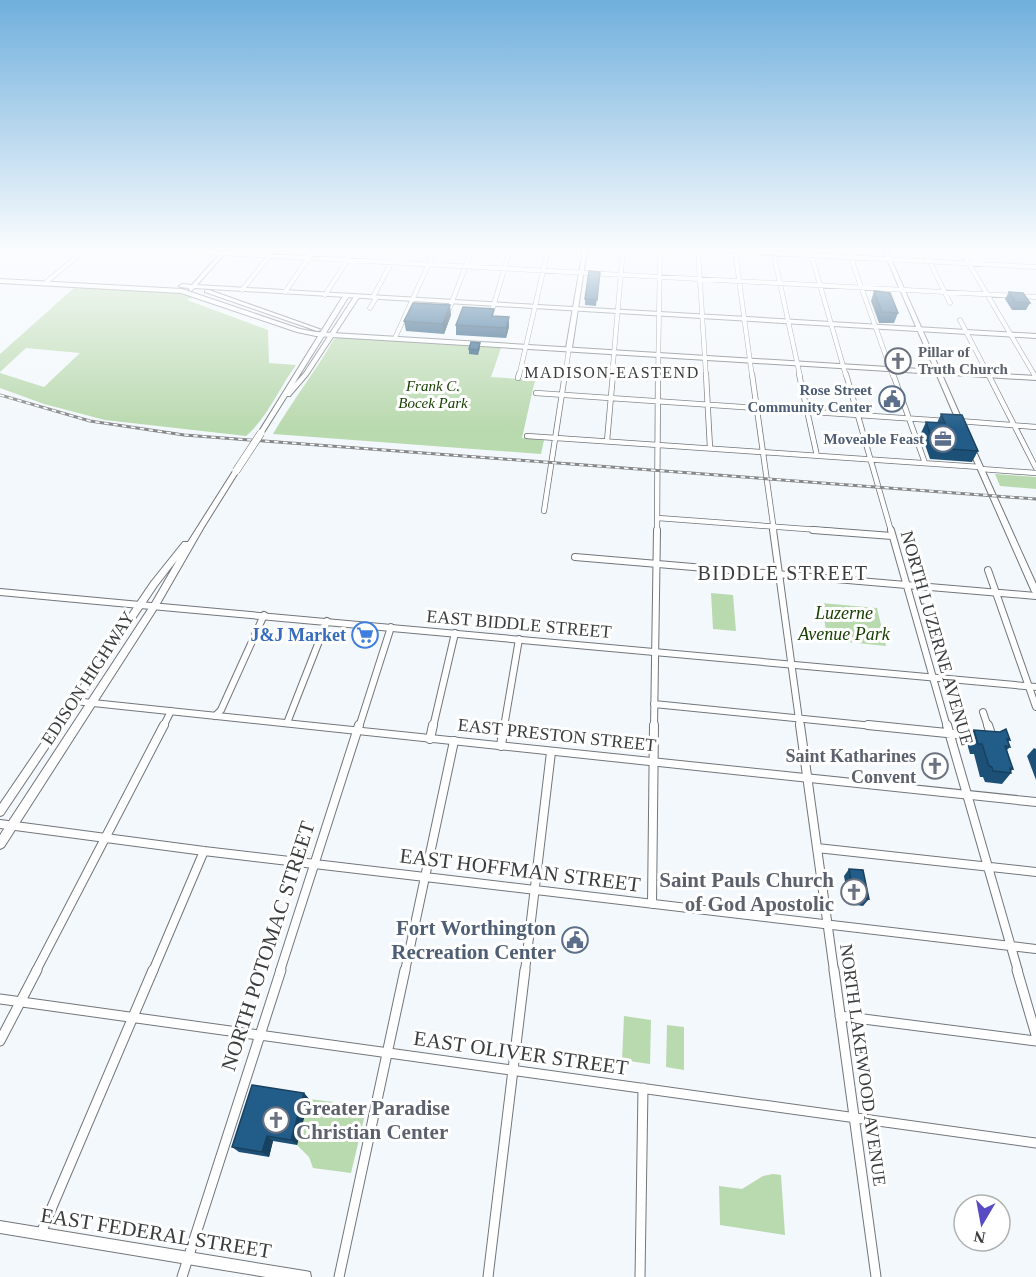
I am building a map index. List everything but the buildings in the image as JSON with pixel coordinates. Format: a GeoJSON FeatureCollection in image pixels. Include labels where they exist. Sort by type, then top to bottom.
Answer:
{"type":"FeatureCollection","features":[{"type":"Feature","properties":{"kind":"main road"},"geometry":{"type":"LineString","coordinates":[[237,310],[299,331],[332,334],[1036,377]]}},
{"type":"Feature","properties":{"kind":"main road"},"geometry":{"type":"LineString","coordinates":[[257,310],[323,333]]}},
{"type":"Feature","properties":{"kind":"main road","name":"EDISON HIGHWAY"},"geometry":{"type":"LineString","coordinates":[[283,400],[289,385],[338,310]]}},
{"type":"Feature","properties":{"kind":"main road","name":"EDISON HIGHWAY"},"geometry":{"type":"LineString","coordinates":[[0,844],[155,605],[200,526],[283,400],[306,374],[348,310]]}},
{"type":"Feature","properties":{"kind":"main road"},"geometry":{"type":"LineString","coordinates":[[584,310],[1036,336]]}},
{"type":"Feature","properties":{"kind":"main road","name":"EDISON HIGHWAY"},"geometry":{"type":"LineString","coordinates":[[0,812],[154,584],[200,526]]}},
{"type":"Feature","properties":{"kind":"street"},"geometry":{"type":"LineString","coordinates":[[396,338],[408,310]]}},
{"type":"Feature","properties":{"kind":"street"},"geometry":{"type":"LineString","coordinates":[[491,315],[492,310]]}},
{"type":"Feature","properties":{"kind":"street"},"geometry":{"type":"LineString","coordinates":[[518,378],[534,310]]}},
{"type":"Feature","properties":{"kind":"street"},"geometry":{"type":"LineString","coordinates":[[544,511],[576,310]]}},
{"type":"Feature","properties":{"kind":"street"},"geometry":{"type":"LineString","coordinates":[[652,904],[660,310]]}},
{"type":"Feature","properties":{"kind":"street"},"geometry":{"type":"LineString","coordinates":[[702,310],[711,448]]}},
{"type":"Feature","properties":{"kind":"street","name":"NORTH LAKEWOOD AVENUE"},"geometry":{"type":"LineString","coordinates":[[743,310],[876,1277]]}},
{"type":"Feature","properties":{"kind":"street"},"geometry":{"type":"LineString","coordinates":[[786,310],[817,456]]}},
{"type":"Feature","properties":{"kind":"street","name":"NORTH LUZERNE AVENUE"},"geometry":{"type":"LineString","coordinates":[[827,310],[1036,1035]]}},
{"type":"Feature","properties":{"kind":"street"},"geometry":{"type":"LineString","coordinates":[[870,310],[925,463]]}},
{"type":"Feature","properties":{"kind":"street"},"geometry":{"type":"LineString","coordinates":[[575,557],[1036,594],[912,310]]}},
{"type":"Feature","properties":{"kind":"street"},"geometry":{"type":"LineString","coordinates":[[996,310],[1036,377]]}},
{"type":"Feature","properties":{"kind":"street"},"geometry":{"type":"LineString","coordinates":[[607,441],[618,312]]}},
{"type":"Feature","properties":{"kind":"street"},"geometry":{"type":"LineString","coordinates":[[960,320],[1036,468]]}},
{"type":"Feature","properties":{"kind":"street"},"geometry":{"type":"LineString","coordinates":[[536,393],[1036,427]]}},
{"type":"Feature","properties":{"kind":"street"},"geometry":{"type":"LineString","coordinates":[[527,436],[870,459],[1036,473]]}},
{"type":"Feature","properties":{"kind":"street"},"geometry":{"type":"LineString","coordinates":[[658,518],[892,536]]}},
{"type":"Feature","properties":{"kind":"street"},"geometry":{"type":"LineString","coordinates":[[988,570],[1032,687],[1036,707]]}},
{"type":"Feature","properties":{"kind":"street","name":"EAST BIDDLE STREET"},"geometry":{"type":"LineString","coordinates":[[0,592],[1032,687]]}},
{"type":"Feature","properties":{"kind":"street"},"geometry":{"type":"LineString","coordinates":[[215,716],[220,710],[264,615]]}},
{"type":"Feature","properties":{"kind":"street"},"geometry":{"type":"LineString","coordinates":[[286,723],[327,621]]}},
{"type":"Feature","properties":{"kind":"street","name":"NORTH POTOMAC STREET"},"geometry":{"type":"LineString","coordinates":[[182,1277],[391,627]]}},
{"type":"Feature","properties":{"kind":"street"},"geometry":{"type":"LineString","coordinates":[[430,738],[455,633]]}},
{"type":"Feature","properties":{"kind":"street"},"geometry":{"type":"LineString","coordinates":[[501,746],[519,639]]}},
{"type":"Feature","properties":{"kind":"street","name":"EAST PRESTON STREET"},"geometry":{"type":"LineString","coordinates":[[74,701],[1036,802]]}},
{"type":"Feature","properties":{"kind":"street"},"geometry":{"type":"LineString","coordinates":[[654,704],[992,737],[983,712]]}},
{"type":"Feature","properties":{"kind":"street"},"geometry":{"type":"LineString","coordinates":[[0,1041],[171,711]]}},
{"type":"Feature","properties":{"kind":"street"},"geometry":{"type":"LineString","coordinates":[[339,1277],[454,741]]}},
{"type":"Feature","properties":{"kind":"street"},"geometry":{"type":"LineString","coordinates":[[488,1277],[551,752]]}},
{"type":"Feature","properties":{"kind":"street","name":"EAST HOFFMAN STREET"},"geometry":{"type":"LineString","coordinates":[[0,824],[204,851],[1036,949]]}},
{"type":"Feature","properties":{"kind":"street"},"geometry":{"type":"LineString","coordinates":[[817,848],[1036,872]]}},
{"type":"Feature","properties":{"kind":"street"},"geometry":{"type":"LineString","coordinates":[[41,1233],[204,851]]}},
{"type":"Feature","properties":{"kind":"street","name":"EAST OLIVER STREET"},"geometry":{"type":"LineString","coordinates":[[0,999],[1036,1143]]}},
{"type":"Feature","properties":{"kind":"street"},"geometry":{"type":"LineString","coordinates":[[840,1016],[1036,1041]]}},
{"type":"Feature","properties":{"kind":"street"},"geometry":{"type":"LineString","coordinates":[[640,1277],[643,1088]]}},
{"type":"Feature","properties":{"kind":"street","name":"EAST FEDERAL STREET"},"geometry":{"type":"LineString","coordinates":[[0,1227],[305,1277]]}},
{"type":"Feature","properties":{"kind":"green space"},"geometry":{"type":"Polygon","coordinates":[[[50,310],[213,310],[268,330],[269,363],[296,365],[267,411],[246,436],[105,420],[44,404],[0,388],[0,373],[44,387],[80,353],[26,348],[0,372],[0,354],[50,310]]]}},
{"type":"Feature","properties":{"kind":"green space","name":"Frank C. Bocek Park"},"geometry":{"type":"Polygon","coordinates":[[[339,337],[501,348],[491,377],[535,380],[522,438],[544,440],[541,454],[273,434],[334,339],[339,337]]]}},
{"type":"Feature","properties":{"kind":"green space"},"geometry":{"type":"Polygon","coordinates":[[[995,474],[1036,477],[1036,489],[1000,486],[995,474]]]}},
{"type":"Feature","properties":{"kind":"green space"},"geometry":{"type":"Polygon","coordinates":[[[711,593],[733,595],[736,631],[713,629],[711,593]]]}},
{"type":"Feature","properties":{"kind":"green space","name":"Luzerne Avenue Park"},"geometry":{"type":"Polygon","coordinates":[[[821,603],[877,608],[886,646],[828,640],[821,603]]]}},
{"type":"Feature","properties":{"kind":"green space"},"geometry":{"type":"Polygon","coordinates":[[[624,1016],[651,1020],[650,1064],[622,1060],[624,1016]]]}},
{"type":"Feature","properties":{"kind":"green space"},"geometry":{"type":"Polygon","coordinates":[[[667,1025],[684,1027],[684,1070],[666,1067],[667,1025]]]}},
{"type":"Feature","properties":{"kind":"green space"},"geometry":{"type":"Polygon","coordinates":[[[309,1099],[367,1106],[351,1173],[313,1168],[309,1157],[297,1145],[309,1099]]]}},
{"type":"Feature","properties":{"kind":"green space"},"geometry":{"type":"Polygon","coordinates":[[[781,1175],[785,1235],[720,1225],[719,1186],[742,1189],[763,1176],[781,1175]]]}},
{"type":"Feature","properties":{"kind":"railway"},"geometry":{"type":"LineString","coordinates":[[0,395],[90,421],[184,435],[1036,499]]}},
{"type":"Feature","properties":{"kind":"place","name":"Pillar of Truth Church"},"geometry":{"type":"Point","coordinates":[898,361]}},
{"type":"Feature","properties":{"kind":"place","name":"Rose Street Community Center"},"geometry":{"type":"Point","coordinates":[892,399]}},
{"type":"Feature","properties":{"kind":"place","name":"Moveable Feast"},"geometry":{"type":"Point","coordinates":[943,439]}},
{"type":"Feature","properties":{"kind":"place","name":"J&J Market"},"geometry":{"type":"Point","coordinates":[365,635]}},
{"type":"Feature","properties":{"kind":"place","name":"Saint Katharines Convent"},"geometry":{"type":"Point","coordinates":[935,766]}},
{"type":"Feature","properties":{"kind":"place","name":"Saint Pauls Church of God Apostolic"},"geometry":{"type":"Point","coordinates":[854,892]}},
{"type":"Feature","properties":{"kind":"place","name":"Fort Worthington Recreation Center"},"geometry":{"type":"Point","coordinates":[575,940]}},
{"type":"Feature","properties":{"kind":"place","name":"Greater Paradise Christian Center"},"geometry":{"type":"Point","coordinates":[276,1120]}},
{"type":"Feature","properties":{"kind":"district","name":"MADISON-EASTEND"},"geometry":{"type":"Point","coordinates":[612,372]}},
{"type":"Feature","properties":{"kind":"district","name":"BIDDLE STREET"},"geometry":{"type":"Point","coordinates":[783,573]}}]}
